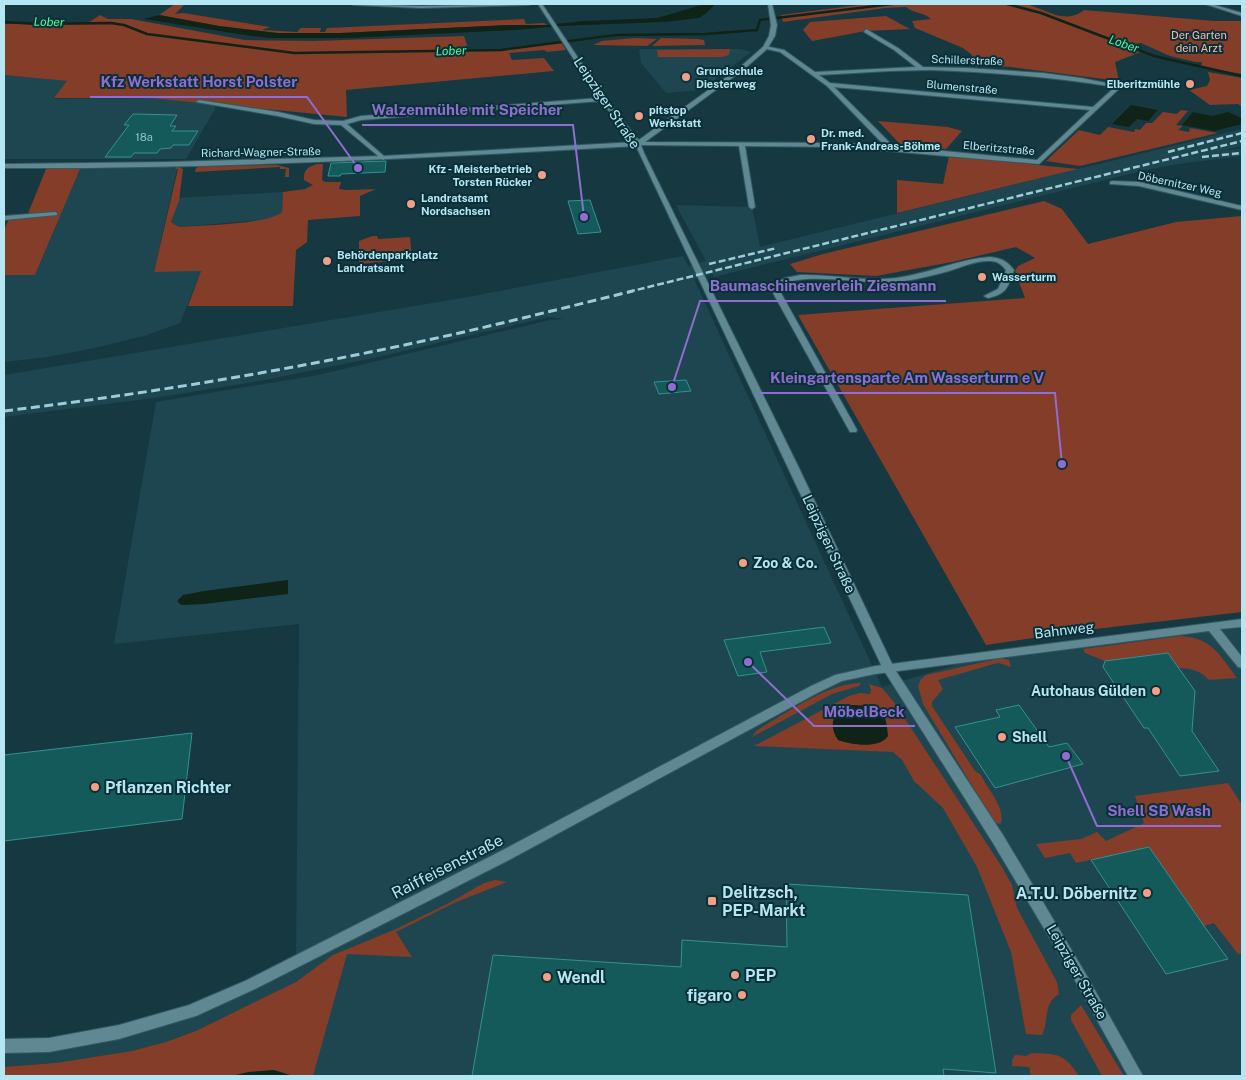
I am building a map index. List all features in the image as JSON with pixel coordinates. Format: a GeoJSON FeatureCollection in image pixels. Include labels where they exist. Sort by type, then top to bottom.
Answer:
{"type":"FeatureCollection","features":[{"type":"Feature","properties":{"kind":"street"},"geometry":{"type":"LineString","coordinates":[[4,4],[10,4]]}},
{"type":"Feature","properties":{"kind":"street"},"geometry":{"type":"LineString","coordinates":[[354,4],[421,7],[528,4]]}},
{"type":"Feature","properties":{"kind":"street","name":"Leipziger Straße"},"geometry":{"type":"LineString","coordinates":[[540,4],[603,99],[638,144],[640,153],[794,468],[889,669],[998,839],[1082,980],[1136,1076]]}},
{"type":"Feature","properties":{"kind":"street"},"geometry":{"type":"LineString","coordinates":[[638,144],[742,69],[765,48],[772,36],[774,25],[770,4]]}},
{"type":"Feature","properties":{"kind":"street"},"geometry":{"type":"LineString","coordinates":[[1207,4],[1242,15]]}},
{"type":"Feature","properties":{"kind":"street"},"geometry":{"type":"LineString","coordinates":[[866,31],[896,49],[922,69]]}},
{"type":"Feature","properties":{"kind":"street"},"geometry":{"type":"LineString","coordinates":[[765,48],[782,51],[829,84],[891,148]]}},
{"type":"Feature","properties":{"kind":"street","name":"Schillerstraße"},"geometry":{"type":"LineString","coordinates":[[814,74],[922,69],[1002,71],[1119,86]]}},
{"type":"Feature","properties":{"kind":"street","name":"Blumenstraße"},"geometry":{"type":"LineString","coordinates":[[829,84],[1094,109]]}},
{"type":"Feature","properties":{"kind":"street","name":"Elberitzstraße"},"geometry":{"type":"LineString","coordinates":[[638,144],[742,144],[891,148],[1039,162],[1119,86]]}},
{"type":"Feature","properties":{"kind":"street"},"geometry":{"type":"LineString","coordinates":[[199,102],[278,114],[314,122],[343,123],[361,118],[603,99]]}},
{"type":"Feature","properties":{"kind":"street"},"geometry":{"type":"LineString","coordinates":[[343,123],[384,158]]}},
{"type":"Feature","properties":{"kind":"street","name":"Richard-Wagner-Straße"},"geometry":{"type":"LineString","coordinates":[[4,166],[384,158],[638,144]]}},
{"type":"Feature","properties":{"kind":"street"},"geometry":{"type":"LineString","coordinates":[[742,144],[752,207]]}},
{"type":"Feature","properties":{"kind":"street","name":"Döbernitzer Weg"},"geometry":{"type":"LineString","coordinates":[[1112,183],[1139,184],[1242,208]]}},
{"type":"Feature","properties":{"kind":"street"},"geometry":{"type":"LineString","coordinates":[[4,218],[55,214]]}},
{"type":"Feature","properties":{"kind":"street"},"geometry":{"type":"LineString","coordinates":[[853,430],[777,293],[780,283],[797,277],[890,281],[977,260],[1002,261],[1007,264],[1010,270],[999,294],[988,296]]}},
{"type":"Feature","properties":{"kind":"street","name":"Bahnweg"},"geometry":{"type":"LineString","coordinates":[[889,669],[1242,623]]}},
{"type":"Feature","properties":{"kind":"street"},"geometry":{"type":"LineString","coordinates":[[1212,627],[1242,664]]}},
{"type":"Feature","properties":{"kind":"street","name":"Raiffeisenstraße"},"geometry":{"type":"LineString","coordinates":[[4,1046],[49,1045],[119,1032],[191,1011],[250,985],[504,856],[815,689],[840,678],[889,669]]}},
{"type":"Feature","properties":{"kind":"shaded area"},"geometry":{"type":"Polygon","coordinates":[[[705,4],[716,4],[699,18],[664,22],[349,38],[270,38],[144,19],[159,15],[219,26],[277,33],[341,33],[547,25],[583,21],[657,18],[705,4]]]}},
{"type":"Feature","properties":{"kind":"shaded area","name":"Grundschule Diesterweg"},"geometry":{"type":"Polygon","coordinates":[[[639,49],[741,49],[751,52],[701,90],[666,93],[641,63],[639,49]]]}},
{"type":"Feature","properties":{"kind":"shaded area"},"geometry":{"type":"Polygon","coordinates":[[[4,75],[68,81],[54,99],[153,98],[215,104],[215,109],[186,159],[4,159],[4,75]]]}},
{"type":"Feature","properties":{"kind":"shaded area"},"geometry":{"type":"Polygon","coordinates":[[[1131,105],[1158,110],[1148,121],[1137,119],[1129,127],[1112,124],[1131,105]]]}},
{"type":"Feature","properties":{"kind":"shaded area"},"geometry":{"type":"Polygon","coordinates":[[[1193,112],[1212,116],[1228,112],[1242,118],[1242,124],[1214,131],[1182,125],[1193,112]]]}},
{"type":"Feature","properties":{"kind":"shaded area"},"geometry":{"type":"Polygon","coordinates":[[[1242,129],[1242,146],[1224,150],[1242,149],[1242,156],[1141,171],[714,277],[713,274],[694,279],[882,687],[985,656],[1242,624],[1242,1076],[4,1076],[4,1046],[49,1045],[191,1011],[296,962],[299,624],[114,644],[156,402],[318,375],[550,320],[564,319],[548,317],[378,357],[265,380],[154,398],[4,417],[4,375],[462,298],[683,256],[688,266],[706,261],[676,205],[752,207],[760,247],[1242,129]]]}},
{"type":"Feature","properties":{"kind":"shaded area"},"geometry":{"type":"Polygon","coordinates":[[[166,167],[177,169],[154,271],[201,271],[180,323],[144,336],[90,349],[4,362],[4,275],[35,275],[80,169],[166,167]]]}},
{"type":"Feature","properties":{"kind":"shaded area"},"geometry":{"type":"Polygon","coordinates":[[[283,192],[282,212],[270,219],[180,227],[175,226],[171,222],[178,198],[283,192]]]}},
{"type":"Feature","properties":{"kind":"shaded area"},"geometry":{"type":"Polygon","coordinates":[[[288,580],[288,594],[204,604],[181,605],[177,601],[183,595],[204,591],[288,580]]]}},
{"type":"Feature","properties":{"kind":"shaded area"},"geometry":{"type":"Polygon","coordinates":[[[851,705],[868,706],[879,710],[885,719],[888,736],[879,743],[865,745],[838,740],[833,728],[834,718],[840,710],[851,705]]]}},
{"type":"Feature","properties":{"kind":"shaded area"},"geometry":{"type":"Polygon","coordinates":[[[274,1070],[293,1076],[231,1076],[249,1072],[274,1070]]]}},
{"type":"Feature","properties":{"kind":"green space"},"geometry":{"type":"Polygon","coordinates":[[[175,4],[185,4],[175,14],[183,13],[270,27],[262,30],[297,32],[301,28],[321,28],[320,32],[325,32],[327,28],[524,19],[526,24],[544,23],[547,25],[341,33],[278,33],[219,26],[159,15],[175,4]]]}},
{"type":"Feature","properties":{"kind":"green space","name":"Der Garten dein Arzt"},"geometry":{"type":"Polygon","coordinates":[[[867,4],[1025,4],[1054,15],[1062,16],[1069,16],[1084,10],[1214,21],[1242,21],[1242,74],[1201,67],[1202,62],[1170,56],[1141,43],[1127,45],[1141,52],[1115,62],[1119,81],[1011,67],[981,65],[976,67],[971,54],[963,48],[915,28],[912,21],[931,19],[906,7],[885,8],[783,22],[781,15],[867,4]]]}},
{"type":"Feature","properties":{"kind":"green space"},"geometry":{"type":"Polygon","coordinates":[[[100,15],[108,19],[131,19],[245,40],[313,41],[464,36],[469,51],[501,50],[561,42],[566,50],[509,53],[512,60],[544,58],[554,71],[346,90],[347,117],[150,98],[54,98],[67,81],[4,75],[4,24],[88,23],[100,15]]]}},
{"type":"Feature","properties":{"kind":"green space"},"geometry":{"type":"Polygon","coordinates":[[[886,16],[910,29],[866,31],[812,41],[803,30],[810,22],[886,16]]]}},
{"type":"Feature","properties":{"kind":"green space"},"geometry":{"type":"Polygon","coordinates":[[[635,38],[657,39],[647,46],[593,45],[602,41],[635,38]]]}},
{"type":"Feature","properties":{"kind":"green space"},"geometry":{"type":"Polygon","coordinates":[[[661,38],[698,39],[704,40],[705,45],[652,46],[661,38]]]}},
{"type":"Feature","properties":{"kind":"green space"},"geometry":{"type":"Polygon","coordinates":[[[730,49],[729,55],[722,57],[658,57],[657,50],[730,49]]]}},
{"type":"Feature","properties":{"kind":"green space"},"geometry":{"type":"Polygon","coordinates":[[[1208,72],[1242,78],[1242,107],[1238,104],[1210,105],[1189,90],[1207,86],[1210,80],[1208,72]]]}},
{"type":"Feature","properties":{"kind":"green space"},"geometry":{"type":"Polygon","coordinates":[[[1181,110],[1188,111],[1176,125],[1183,126],[1178,130],[1189,132],[1190,128],[1218,133],[1080,166],[1046,161],[1079,130],[1100,135],[1108,127],[1134,132],[1135,129],[1140,130],[1146,123],[1152,123],[1163,112],[1177,114],[1181,110]]]}},
{"type":"Feature","properties":{"kind":"green space"},"geometry":{"type":"Polygon","coordinates":[[[878,121],[948,127],[962,131],[946,149],[900,144],[878,121]]]}},
{"type":"Feature","properties":{"kind":"green space"},"geometry":{"type":"Polygon","coordinates":[[[949,156],[1078,169],[897,213],[897,180],[943,184],[949,156]]]}},
{"type":"Feature","properties":{"kind":"green space"},"geometry":{"type":"Polygon","coordinates":[[[317,164],[323,164],[322,180],[325,182],[341,182],[339,189],[376,189],[360,196],[360,216],[308,220],[307,242],[296,250],[293,306],[188,306],[201,271],[154,272],[178,169],[175,169],[177,166],[183,169],[179,201],[171,222],[180,227],[249,222],[274,216],[282,212],[283,192],[305,189],[313,185],[304,180],[304,174],[305,171],[317,164]]]}},
{"type":"Feature","properties":{"kind":"green space"},"geometry":{"type":"Polygon","coordinates":[[[277,165],[289,168],[289,177],[285,177],[286,169],[280,169],[280,167],[195,172],[196,168],[201,166],[277,165]]]}},
{"type":"Feature","properties":{"kind":"green space"},"geometry":{"type":"Polygon","coordinates":[[[46,169],[80,169],[35,275],[4,275],[4,230],[10,217],[27,216],[46,169]]]}},
{"type":"Feature","properties":{"kind":"green space"},"geometry":{"type":"Polygon","coordinates":[[[1044,201],[1062,209],[1088,244],[1176,222],[1242,216],[1242,612],[1095,629],[986,645],[798,315],[1025,298],[1015,271],[1018,266],[1035,258],[1016,247],[952,262],[876,276],[797,272],[790,264],[823,254],[1044,201]]]}},
{"type":"Feature","properties":{"kind":"green space"},"geometry":{"type":"Polygon","coordinates":[[[377,236],[378,239],[410,237],[412,259],[359,264],[359,241],[377,236]]]}},
{"type":"Feature","properties":{"kind":"green space"},"geometry":{"type":"Polygon","coordinates":[[[1180,636],[1200,640],[1214,649],[1237,678],[1209,680],[1203,674],[1179,668],[1168,653],[1105,661],[1085,653],[1083,649],[1180,636]]]}},
{"type":"Feature","properties":{"kind":"green space"},"geometry":{"type":"Polygon","coordinates":[[[1001,658],[1009,660],[1011,667],[999,663],[938,680],[943,689],[932,702],[932,706],[995,798],[1002,817],[1001,823],[998,824],[992,819],[923,704],[918,686],[921,679],[926,675],[1001,658]]]}},
{"type":"Feature","properties":{"kind":"green space"},"geometry":{"type":"Polygon","coordinates":[[[861,683],[859,686],[832,694],[752,737],[756,731],[765,725],[811,698],[836,687],[861,683]]]}},
{"type":"Feature","properties":{"kind":"green space"},"geometry":{"type":"Polygon","coordinates":[[[869,684],[882,688],[894,702],[1012,885],[1017,908],[1057,982],[1059,994],[1048,1007],[1042,1035],[1026,1034],[1011,952],[977,867],[943,808],[914,781],[902,760],[893,752],[754,746],[849,696],[860,693],[870,694],[869,684]]]}},
{"type":"Feature","properties":{"kind":"green space"},"geometry":{"type":"Polygon","coordinates":[[[1228,783],[1242,805],[1242,953],[1238,954],[1214,923],[1204,926],[1149,847],[1076,863],[1070,853],[1045,858],[1036,844],[1081,839],[1097,832],[1106,841],[1144,823],[1135,796],[1228,783]]]}},
{"type":"Feature","properties":{"kind":"green space"},"geometry":{"type":"Polygon","coordinates":[[[495,880],[507,882],[454,903],[396,932],[412,957],[347,954],[313,1076],[4,1076],[4,1067],[56,1063],[132,1051],[166,1042],[196,1031],[296,982],[333,955],[396,929],[449,903],[484,883],[495,880]]]}},
{"type":"Feature","properties":{"kind":"green space"},"geometry":{"type":"Polygon","coordinates":[[[1081,1005],[1124,1076],[1103,1076],[1101,1074],[1071,1020],[1071,1015],[1081,1005]]]}},
{"type":"Feature","properties":{"kind":"green space"},"geometry":{"type":"Polygon","coordinates":[[[1032,1053],[1060,1056],[1074,1068],[1079,1076],[1031,1076],[1029,1067],[1012,1066],[1012,1060],[1015,1055],[1026,1056],[1032,1053]]]}},
{"type":"Feature","properties":{"kind":"building"},"geometry":{"type":"Polygon","coordinates":[[[133,114],[177,115],[170,126],[176,126],[172,131],[198,131],[189,145],[173,145],[171,148],[160,149],[157,153],[134,153],[131,157],[105,157],[129,125],[124,125],[133,114]]]}},
{"type":"Feature","properties":{"kind":"building"},"geometry":{"type":"Polygon","coordinates":[[[386,161],[385,172],[328,176],[331,163],[386,161]]]}},
{"type":"Feature","properties":{"kind":"building"},"geometry":{"type":"Polygon","coordinates":[[[590,200],[601,232],[578,234],[568,201],[590,200]]]}},
{"type":"Feature","properties":{"kind":"building"},"geometry":{"type":"Polygon","coordinates":[[[686,380],[691,391],[659,394],[654,382],[686,380]]]}},
{"type":"Feature","properties":{"kind":"building"},"geometry":{"type":"Polygon","coordinates":[[[824,627],[831,643],[760,652],[767,672],[738,676],[724,640],[824,627]]]}},
{"type":"Feature","properties":{"kind":"building","name":"Autohaus Gülden"},"geometry":{"type":"Polygon","coordinates":[[[1168,653],[1195,691],[1192,731],[1219,771],[1180,776],[1148,728],[1144,728],[1103,667],[1105,661],[1168,653]]]}},
{"type":"Feature","properties":{"kind":"building","name":"Shell"},"geometry":{"type":"Polygon","coordinates":[[[1019,705],[1049,747],[1067,743],[1083,764],[995,788],[955,727],[1000,717],[996,710],[1019,705]]]}},
{"type":"Feature","properties":{"kind":"building","name":"Pflanzen Richter"},"geometry":{"type":"Polygon","coordinates":[[[192,733],[182,819],[4,841],[4,755],[192,733]]]}},
{"type":"Feature","properties":{"kind":"building","name":"A.T.U. Döbernitz"},"geometry":{"type":"Polygon","coordinates":[[[1149,847],[1228,959],[1166,974],[1091,860],[1149,847]]]}},
{"type":"Feature","properties":{"kind":"building","name":"PEP"},"geometry":{"type":"Polygon","coordinates":[[[786,884],[968,895],[996,1073],[943,1069],[944,1076],[472,1076],[493,955],[681,967],[682,940],[787,947],[786,884]]]}},
{"type":"Feature","properties":{"kind":"waterway","name":"Lober"},"geometry":{"type":"LineString","coordinates":[[4,22],[38,24],[111,23],[124,25],[147,34],[294,53],[501,50],[616,35],[706,34],[757,30],[760,20],[892,4]]}},
{"type":"Feature","properties":{"kind":"waterway","name":"Lober"},"geometry":{"type":"LineString","coordinates":[[1007,4],[1041,13],[1154,56],[1242,76]]}},
{"type":"Feature","properties":{"kind":"railway"},"geometry":{"type":"LineString","coordinates":[[1168,152],[1242,133]]}},
{"type":"Feature","properties":{"kind":"railway"},"geometry":{"type":"LineString","coordinates":[[628,292],[1242,141]]}},
{"type":"Feature","properties":{"kind":"railway"},"geometry":{"type":"LineString","coordinates":[[1202,157],[1242,153]]}},
{"type":"Feature","properties":{"kind":"railway"},"geometry":{"type":"LineString","coordinates":[[709,264],[777,248]]}},
{"type":"Feature","properties":{"kind":"railway"},"geometry":{"type":"LineString","coordinates":[[4,411],[109,397],[267,372],[449,335],[633,291]]}},
{"type":"Feature","properties":{"kind":"place","name":"Grundschule Diesterweg"},"geometry":{"type":"Point","coordinates":[686,77]}},
{"type":"Feature","properties":{"kind":"place","name":"Elberitzmühle"},"geometry":{"type":"Point","coordinates":[1190,84]}},
{"type":"Feature","properties":{"kind":"place","name":"pitstop Werkstatt"},"geometry":{"type":"Point","coordinates":[639,116]}},
{"type":"Feature","properties":{"kind":"place","name":"Dr. med. Frank-Andreas-Böhme"},"geometry":{"type":"Point","coordinates":[811,139]}},
{"type":"Feature","properties":{"kind":"place","name":"Kfz Werkstatt Horst Polster"},"geometry":{"type":"Point","coordinates":[358,168]}},
{"type":"Feature","properties":{"kind":"place","name":"Kfz - Meisterbetrieb Torsten Rücker"},"geometry":{"type":"Point","coordinates":[542,175]}},
{"type":"Feature","properties":{"kind":"place","name":"Landratsamt Nordsachsen"},"geometry":{"type":"Point","coordinates":[411,204]}},
{"type":"Feature","properties":{"kind":"place","name":"Walzenmühle mit Speicher"},"geometry":{"type":"Point","coordinates":[584,217]}},
{"type":"Feature","properties":{"kind":"place","name":"Behördenparkplatz Landratsamt"},"geometry":{"type":"Point","coordinates":[327,261]}},
{"type":"Feature","properties":{"kind":"place","name":"Wasserturm"},"geometry":{"type":"Point","coordinates":[982,277]}},
{"type":"Feature","properties":{"kind":"place","name":"Baumaschinenverleih Ziesmann"},"geometry":{"type":"Point","coordinates":[672,387]}},
{"type":"Feature","properties":{"kind":"place","name":"Kleingartensparte Am Wasserturm e V"},"geometry":{"type":"Point","coordinates":[1062,464]}},
{"type":"Feature","properties":{"kind":"place","name":"Zoo & Co."},"geometry":{"type":"Point","coordinates":[743,563]}},
{"type":"Feature","properties":{"kind":"place","name":"MöbelBeck"},"geometry":{"type":"Point","coordinates":[748,662]}},
{"type":"Feature","properties":{"kind":"place","name":"Autohaus Gülden"},"geometry":{"type":"Point","coordinates":[1156,691]}},
{"type":"Feature","properties":{"kind":"place","name":"Shell"},"geometry":{"type":"Point","coordinates":[1002,737]}},
{"type":"Feature","properties":{"kind":"place","name":"Shell SB Wash"},"geometry":{"type":"Point","coordinates":[1066,756]}},
{"type":"Feature","properties":{"kind":"place","name":"Pflanzen Richter"},"geometry":{"type":"Point","coordinates":[95,787]}},
{"type":"Feature","properties":{"kind":"place","name":"A.T.U. Döbernitz"},"geometry":{"type":"Point","coordinates":[1147,893]}},
{"type":"Feature","properties":{"kind":"place","name":"Delitzsch, PEP-Markt"},"geometry":{"type":"Point","coordinates":[712,901]}},
{"type":"Feature","properties":{"kind":"place","name":"PEP"},"geometry":{"type":"Point","coordinates":[735,975]}},
{"type":"Feature","properties":{"kind":"place","name":"Wendl"},"geometry":{"type":"Point","coordinates":[547,977]}},
{"type":"Feature","properties":{"kind":"place","name":"figaro"},"geometry":{"type":"Point","coordinates":[742,995]}}]}
